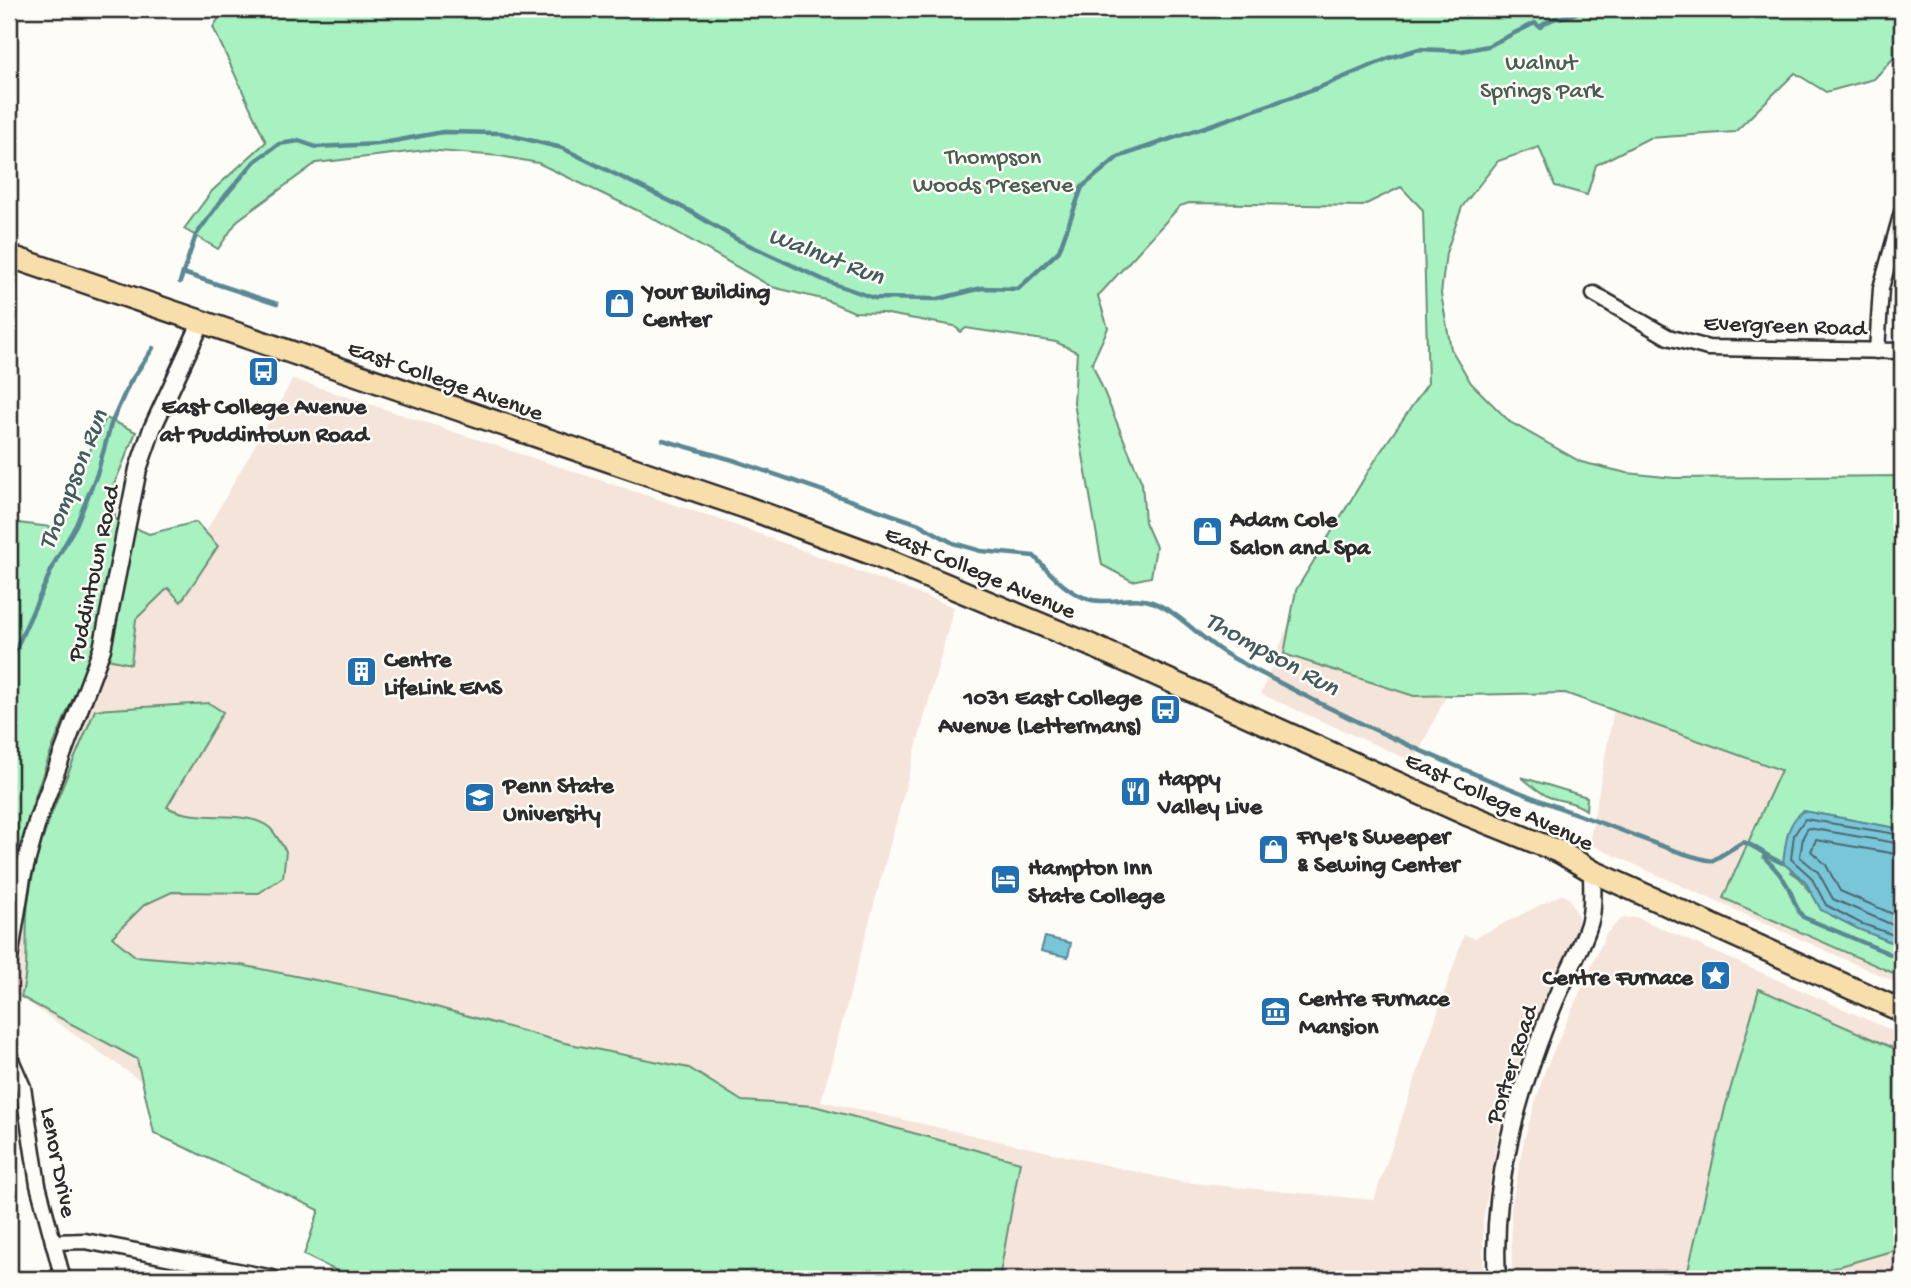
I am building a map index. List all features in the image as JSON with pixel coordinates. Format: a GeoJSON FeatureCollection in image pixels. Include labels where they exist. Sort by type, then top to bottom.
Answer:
{"type":"FeatureCollection","features":[{"type":"Feature","properties":{"kind":"main road","name":"East College Avenue"},"geometry":{"type":"LineString","coordinates":[[9,256],[745,507],[870,553],[1088,643],[1466,814],[1560,852],[1592,871],[1902,1011]]}},
{"type":"Feature","properties":{"kind":"street"},"geometry":{"type":"LineString","coordinates":[[1877,351],[1881,288],[1902,212]]}},
{"type":"Feature","properties":{"kind":"street","name":"Evergreen Road"},"geometry":{"type":"LineString","coordinates":[[1594,294],[1668,337],[1708,348],[1902,351]]}},
{"type":"Feature","properties":{"kind":"street","name":"Puddintown Road"},"geometry":{"type":"LineString","coordinates":[[9,960],[22,877],[38,819],[102,649],[138,469],[152,429],[202,321]]}},
{"type":"Feature","properties":{"kind":"street","name":"Porter Road"},"geometry":{"type":"LineString","coordinates":[[1497,1279],[1496,1227],[1507,1147],[1527,1075],[1552,1007],[1590,922],[1592,871]]}},
{"type":"Feature","properties":{"kind":"street","name":"Lenor Drive"},"geometry":{"type":"LineString","coordinates":[[9,1055],[23,1087],[28,1133],[64,1279]]}},
{"type":"Feature","properties":{"kind":"street"},"geometry":{"type":"LineString","coordinates":[[53,1242],[85,1241],[150,1251],[273,1278]]}},
{"type":"Feature","properties":{"kind":"shaded area","name":"Penn State University"},"geometry":{"type":"Polygon","coordinates":[[[293,379],[721,520],[954,607],[821,1101],[1181,1182],[1374,1200],[1464,935],[1475,938],[1562,894],[1569,898],[1578,916],[1577,932],[1524,1048],[1502,1110],[1483,1221],[1483,1279],[408,1279],[323,1208],[12,991],[24,892],[41,834],[73,761],[110,638],[182,573],[293,379]]]}},
{"type":"Feature","properties":{"kind":"shaded area"},"geometry":{"type":"Polygon","coordinates":[[[1902,485],[1902,985],[1589,844],[1619,682],[1446,696],[1414,762],[1261,694],[1299,597],[1902,485]]]}},
{"type":"Feature","properties":{"kind":"shaded area"},"geometry":{"type":"Polygon","coordinates":[[[1636,917],[1902,1035],[1902,1279],[1512,1279],[1511,1209],[1524,1140],[1546,1068],[1606,934],[1621,919],[1636,917]]]}},
{"type":"Feature","properties":{"kind":"green space"},"geometry":{"type":"Polygon","coordinates":[[[225,9],[1902,9],[1902,49],[1874,79],[1826,92],[1795,73],[1735,132],[1649,138],[1596,165],[1587,195],[1555,186],[1539,147],[1498,161],[1462,207],[1446,253],[1441,294],[1451,349],[1471,383],[1510,422],[1581,462],[1627,473],[1674,478],[1902,476],[1902,829],[1803,811],[1791,872],[1813,895],[1844,919],[1902,946],[1902,977],[1723,898],[1781,770],[1565,693],[1414,696],[1284,654],[1296,590],[1379,454],[1428,383],[1423,210],[1401,187],[1362,206],[1189,203],[1180,206],[1098,296],[1108,328],[1092,363],[1142,483],[1145,522],[1156,547],[1151,577],[1132,581],[1102,565],[1074,403],[1077,352],[1056,342],[966,328],[961,332],[954,326],[882,313],[854,312],[826,300],[772,287],[645,214],[538,163],[500,156],[426,150],[316,163],[238,220],[218,249],[184,229],[212,191],[266,142],[213,27],[225,9]]]}},
{"type":"Feature","properties":{"kind":"green space"},"geometry":{"type":"Polygon","coordinates":[[[106,418],[136,432],[113,487],[115,519],[149,534],[196,522],[218,546],[181,602],[168,588],[136,619],[131,664],[93,656],[44,771],[9,891],[9,522],[59,528],[79,473],[106,418]]]}},
{"type":"Feature","properties":{"kind":"green space"},"geometry":{"type":"Polygon","coordinates":[[[209,703],[223,712],[167,807],[193,815],[249,819],[270,828],[286,851],[283,877],[259,893],[172,892],[144,905],[112,937],[135,956],[241,965],[404,998],[565,1043],[689,1068],[742,1101],[814,1106],[1020,1162],[999,1279],[353,1279],[304,1255],[319,1210],[154,1133],[137,1059],[21,997],[26,972],[27,909],[33,872],[56,802],[95,710],[209,703]]]}},
{"type":"Feature","properties":{"kind":"green space"},"geometry":{"type":"Polygon","coordinates":[[[1521,777],[1587,797],[1586,810],[1573,803],[1549,797],[1521,777]]]}},
{"type":"Feature","properties":{"kind":"green space"},"geometry":{"type":"Polygon","coordinates":[[[1759,989],[1902,1052],[1902,1248],[1796,1279],[1686,1279],[1725,1108],[1759,989]]]}},
{"type":"Feature","properties":{"kind":"water"},"geometry":{"type":"Polygon","coordinates":[[[1803,811],[1902,829],[1902,946],[1858,929],[1821,910],[1805,881],[1783,863],[1790,828],[1803,811]]]}},
{"type":"Feature","properties":{"kind":"water"},"geometry":{"type":"Polygon","coordinates":[[[1045,937],[1071,943],[1068,957],[1041,951],[1045,937]]]}},
{"type":"Feature","properties":{"kind":"waterway","name":"Walnut Run"},"geometry":{"type":"LineString","coordinates":[[180,282],[196,235],[255,161],[279,144],[299,141],[316,147],[378,144],[443,132],[501,133],[562,148],[688,210],[738,240],[826,281],[874,298],[938,299],[982,288],[1018,289],[1059,251],[1082,187],[1118,157],[1318,88],[1389,58],[1419,49],[1462,51],[1488,46],[1535,23],[1540,27],[1584,9]]}},
{"type":"Feature","properties":{"kind":"waterway"},"geometry":{"type":"LineString","coordinates":[[183,273],[277,304]]}},
{"type":"Feature","properties":{"kind":"waterway","name":"Thompson Run"},"geometry":{"type":"LineString","coordinates":[[9,664],[56,560],[76,525],[97,474],[111,424],[129,384],[153,348]]}},
{"type":"Feature","properties":{"kind":"waterway","name":"Thompson Run"},"geometry":{"type":"LineString","coordinates":[[663,440],[733,460],[919,524],[953,543],[981,551],[1034,556],[1064,586],[1083,597],[1103,601],[1135,599],[1155,603],[1223,652],[1277,682],[1414,748],[1554,806],[1698,858],[1712,861],[1743,842],[1783,863]]}},
{"type":"Feature","properties":{"kind":"waterway"},"geometry":{"type":"LineString","coordinates":[[1764,857],[1785,881],[1803,917],[1902,959]]}},
{"type":"Feature","properties":{"kind":"place","name":"Your Building Center"},"geometry":{"type":"Point","coordinates":[620,304]}},
{"type":"Feature","properties":{"kind":"place","name":"East College Avenue at Puddintown Road"},"geometry":{"type":"Point","coordinates":[264,371]}},
{"type":"Feature","properties":{"kind":"place","name":"Adam Cole Salon and Spa"},"geometry":{"type":"Point","coordinates":[1207,532]}},
{"type":"Feature","properties":{"kind":"place","name":"Centre LifeLink EMS"},"geometry":{"type":"Point","coordinates":[361,672]}},
{"type":"Feature","properties":{"kind":"place","name":"1031 East College Avenue (Lettermans)"},"geometry":{"type":"Point","coordinates":[1165,710]}},
{"type":"Feature","properties":{"kind":"place","name":"Happy Valley Live"},"geometry":{"type":"Point","coordinates":[1135,791]}},
{"type":"Feature","properties":{"kind":"place","name":"Penn State University"},"geometry":{"type":"Point","coordinates":[480,798]}},
{"type":"Feature","properties":{"kind":"place","name":"Frye's Sweeper & Sewing Center"},"geometry":{"type":"Point","coordinates":[1274,849]}},
{"type":"Feature","properties":{"kind":"place","name":"Hampton Inn State College"},"geometry":{"type":"Point","coordinates":[1005,880]}},
{"type":"Feature","properties":{"kind":"place","name":"Centre Furnace"},"geometry":{"type":"Point","coordinates":[1716,976]}},
{"type":"Feature","properties":{"kind":"place","name":"Centre Furnace Mansion"},"geometry":{"type":"Point","coordinates":[1276,1011]}},
{"type":"Feature","properties":{"kind":"park label","name":"Walnut Springs Park"},"geometry":{"type":"Point","coordinates":[1541,75]}},
{"type":"Feature","properties":{"kind":"park label","name":"Thompson Woods Preserve"},"geometry":{"type":"Point","coordinates":[993,169]}}]}
